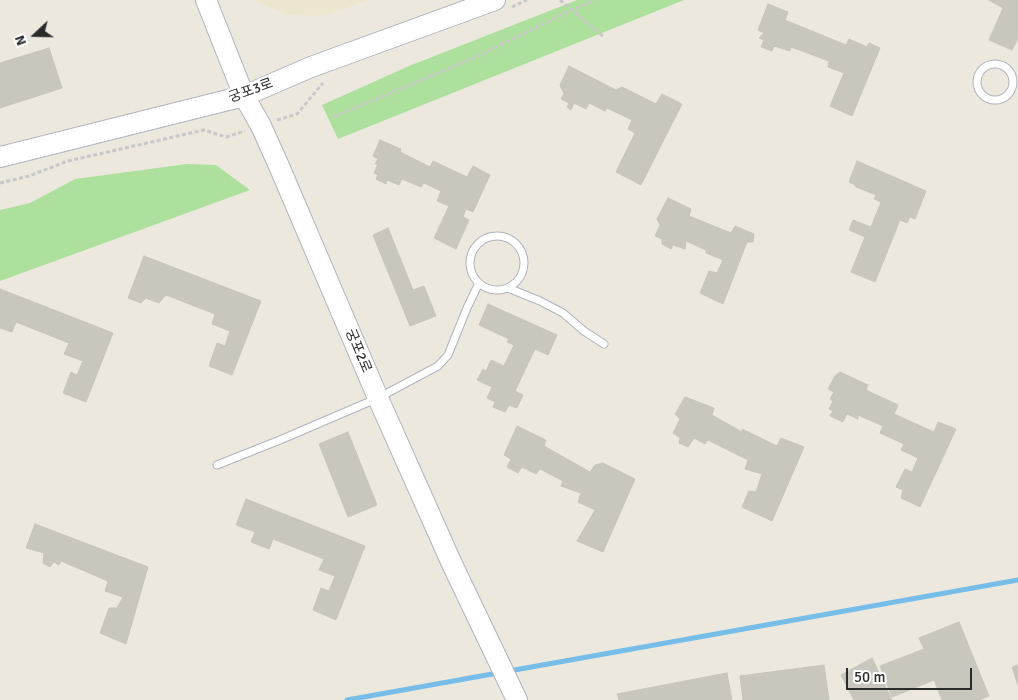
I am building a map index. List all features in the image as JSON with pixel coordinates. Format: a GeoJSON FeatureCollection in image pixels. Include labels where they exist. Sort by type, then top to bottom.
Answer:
{"type":"FeatureCollection","features":[{"type":"Feature","properties":{"kind":"street","name":"궁포2로"},"geometry":{"type":"LineString","coordinates":[[206,0],[244,96],[261,126],[378,398],[452,564],[516,700]]}},
{"type":"Feature","properties":{"kind":"street","name":"궁포3로"},"geometry":{"type":"LineString","coordinates":[[0,157],[244,96],[311,66],[495,0]]}},
{"type":"Feature","properties":{"kind":"lane"},"geometry":{"type":"LineString","coordinates":[[989,65],[1000,65],[1015,74],[1010,93],[1001,99],[989,99],[980,91],[978,79],[980,73],[989,65]]}},
{"type":"Feature","properties":{"kind":"lane"},"geometry":{"type":"LineString","coordinates":[[492,237],[502,237],[512,240],[522,253],[524,269],[521,277],[508,288],[493,290],[486,288],[479,284],[473,275],[470,266],[471,256],[483,240],[492,237]]}},
{"type":"Feature","properties":{"kind":"lane"},"geometry":{"type":"LineString","coordinates":[[217,465],[378,398],[438,366],[448,355],[479,284]]}},
{"type":"Feature","properties":{"kind":"lane"},"geometry":{"type":"LineString","coordinates":[[508,288],[563,313],[584,331],[604,344]]}},
{"type":"Feature","properties":{"kind":"path"},"geometry":{"type":"LineString","coordinates":[[560,0],[604,37]]}},
{"type":"Feature","properties":{"kind":"path"},"geometry":{"type":"LineString","coordinates":[[333,117],[476,57],[595,0]]}},
{"type":"Feature","properties":{"kind":"shaded area"},"geometry":{"type":"Polygon","coordinates":[[[255,0],[368,0],[324,16],[289,15],[255,0]]]}},
{"type":"Feature","properties":{"kind":"green space"},"geometry":{"type":"Polygon","coordinates":[[[577,0],[684,0],[338,139],[322,105],[409,66],[577,0]]]}},
{"type":"Feature","properties":{"kind":"green space"},"geometry":{"type":"Polygon","coordinates":[[[187,164],[216,165],[250,190],[0,281],[0,210],[30,203],[75,179],[187,164]]]}},
{"type":"Feature","properties":{"kind":"building"},"geometry":{"type":"Polygon","coordinates":[[[989,0],[1018,0],[1018,38],[1012,50],[989,40],[1003,8],[989,0]]]}},
{"type":"Feature","properties":{"kind":"building"},"geometry":{"type":"Polygon","coordinates":[[[768,4],[788,12],[785,20],[846,45],[849,39],[867,47],[869,43],[880,48],[852,116],[830,106],[844,73],[828,67],[829,61],[791,47],[790,51],[774,46],[772,51],[761,47],[764,40],[759,38],[764,33],[758,30],[768,4]]]}},
{"type":"Feature","properties":{"kind":"building"},"geometry":{"type":"Polygon","coordinates":[[[49,48],[62,88],[0,108],[0,63],[49,48]]]}},
{"type":"Feature","properties":{"kind":"building"},"geometry":{"type":"Polygon","coordinates":[[[569,66],[616,90],[622,87],[656,104],[662,94],[682,104],[641,185],[616,172],[635,133],[628,129],[632,120],[607,108],[605,111],[589,103],[586,109],[574,103],[571,110],[567,107],[569,103],[561,99],[564,94],[560,85],[569,66]]]}},
{"type":"Feature","properties":{"kind":"building"},"geometry":{"type":"Polygon","coordinates":[[[380,140],[401,149],[400,152],[430,167],[433,161],[467,177],[473,166],[490,175],[473,212],[466,209],[463,217],[469,220],[456,249],[434,238],[449,206],[437,201],[441,191],[424,183],[421,187],[402,179],[399,185],[387,180],[386,184],[376,179],[378,175],[374,173],[378,164],[375,164],[378,159],[373,156],[380,140]]]}},
{"type":"Feature","properties":{"kind":"building"},"geometry":{"type":"Polygon","coordinates":[[[857,161],[926,191],[915,219],[910,217],[907,223],[900,220],[875,282],[851,272],[865,237],[849,230],[853,220],[871,227],[881,202],[874,199],[876,195],[849,182],[857,161]]]}},
{"type":"Feature","properties":{"kind":"building"},"geometry":{"type":"Polygon","coordinates":[[[668,198],[691,209],[689,216],[731,233],[735,226],[754,234],[753,242],[747,242],[723,304],[700,293],[709,271],[717,273],[723,260],[706,253],[706,250],[686,241],[685,249],[673,245],[671,249],[662,244],[662,239],[655,236],[660,225],[657,219],[668,198]]]}},
{"type":"Feature","properties":{"kind":"building"},"geometry":{"type":"Polygon","coordinates":[[[388,228],[413,290],[424,286],[436,316],[410,326],[373,235],[388,228]]]}},
{"type":"Feature","properties":{"kind":"building"},"geometry":{"type":"Polygon","coordinates":[[[144,256],[261,301],[232,375],[209,366],[217,343],[225,346],[230,331],[212,324],[215,314],[166,295],[159,303],[146,298],[141,303],[128,298],[144,256]]]}},
{"type":"Feature","properties":{"kind":"building"},"geometry":{"type":"Polygon","coordinates":[[[0,289],[113,333],[86,402],[63,393],[71,372],[77,375],[83,361],[64,354],[69,343],[16,322],[12,332],[0,328],[0,289]]]}},
{"type":"Feature","properties":{"kind":"building"},"geometry":{"type":"Polygon","coordinates":[[[488,304],[557,335],[548,355],[535,349],[515,391],[523,395],[517,408],[509,405],[505,412],[493,407],[495,402],[487,398],[492,387],[477,380],[483,369],[486,371],[491,360],[504,366],[514,345],[507,342],[509,339],[479,325],[488,304]]]}},
{"type":"Feature","properties":{"kind":"building"},"geometry":{"type":"Polygon","coordinates":[[[840,372],[868,385],[866,390],[898,405],[894,414],[934,432],[938,422],[956,429],[920,507],[901,498],[903,490],[896,487],[905,469],[912,472],[918,458],[901,450],[904,444],[880,433],[883,426],[858,415],[858,419],[847,414],[843,422],[830,416],[833,411],[829,409],[833,401],[830,399],[834,392],[828,389],[835,376],[840,372]]]}},
{"type":"Feature","properties":{"kind":"building"},"geometry":{"type":"Polygon","coordinates":[[[685,397],[714,408],[712,415],[742,432],[742,429],[777,446],[781,438],[804,447],[772,521],[742,507],[749,491],[756,492],[762,474],[745,469],[748,460],[708,440],[705,444],[694,438],[688,447],[679,443],[680,438],[673,433],[680,419],[675,414],[685,397]]]}},
{"type":"Feature","properties":{"kind":"building"},"geometry":{"type":"Polygon","coordinates":[[[517,426],[546,440],[544,446],[590,472],[595,465],[603,463],[635,479],[603,552],[577,541],[595,510],[578,502],[581,493],[561,486],[563,481],[540,469],[536,474],[522,467],[518,473],[507,467],[511,459],[504,455],[517,426]]]}},
{"type":"Feature","properties":{"kind":"building"},"geometry":{"type":"Polygon","coordinates":[[[348,432],[377,505],[348,517],[319,444],[348,432]]]}},
{"type":"Feature","properties":{"kind":"building"},"geometry":{"type":"Polygon","coordinates":[[[246,499],[365,546],[336,620],[313,610],[321,588],[329,591],[335,576],[319,570],[324,559],[273,539],[269,549],[251,542],[255,532],[236,525],[246,499]]]}},
{"type":"Feature","properties":{"kind":"building"},"geometry":{"type":"Polygon","coordinates":[[[35,524],[148,567],[126,644],[100,633],[109,608],[117,608],[123,597],[105,591],[108,581],[61,561],[59,565],[54,562],[50,567],[43,563],[44,553],[26,548],[35,524]]]}},
{"type":"Feature","properties":{"kind":"building"},"geometry":{"type":"Polygon","coordinates":[[[959,622],[989,696],[979,700],[942,700],[934,680],[892,697],[880,666],[924,649],[919,638],[959,622]]]}},
{"type":"Feature","properties":{"kind":"building"},"geometry":{"type":"Polygon","coordinates":[[[872,658],[892,700],[854,700],[841,675],[872,658]]]}},
{"type":"Feature","properties":{"kind":"building"},"geometry":{"type":"Polygon","coordinates":[[[824,665],[829,700],[743,700],[740,676],[824,665]]]}},
{"type":"Feature","properties":{"kind":"building"},"geometry":{"type":"Polygon","coordinates":[[[1018,665],[1018,685],[1012,667],[1018,665]]]}},
{"type":"Feature","properties":{"kind":"building"},"geometry":{"type":"Polygon","coordinates":[[[727,673],[732,700],[619,700],[617,694],[727,673]]]}},
{"type":"Feature","properties":{"kind":"waterway"},"geometry":{"type":"LineString","coordinates":[[509,671],[1018,580]]}},
{"type":"Feature","properties":{"kind":"waterway"},"geometry":{"type":"LineString","coordinates":[[347,700],[498,673]]}}]}
